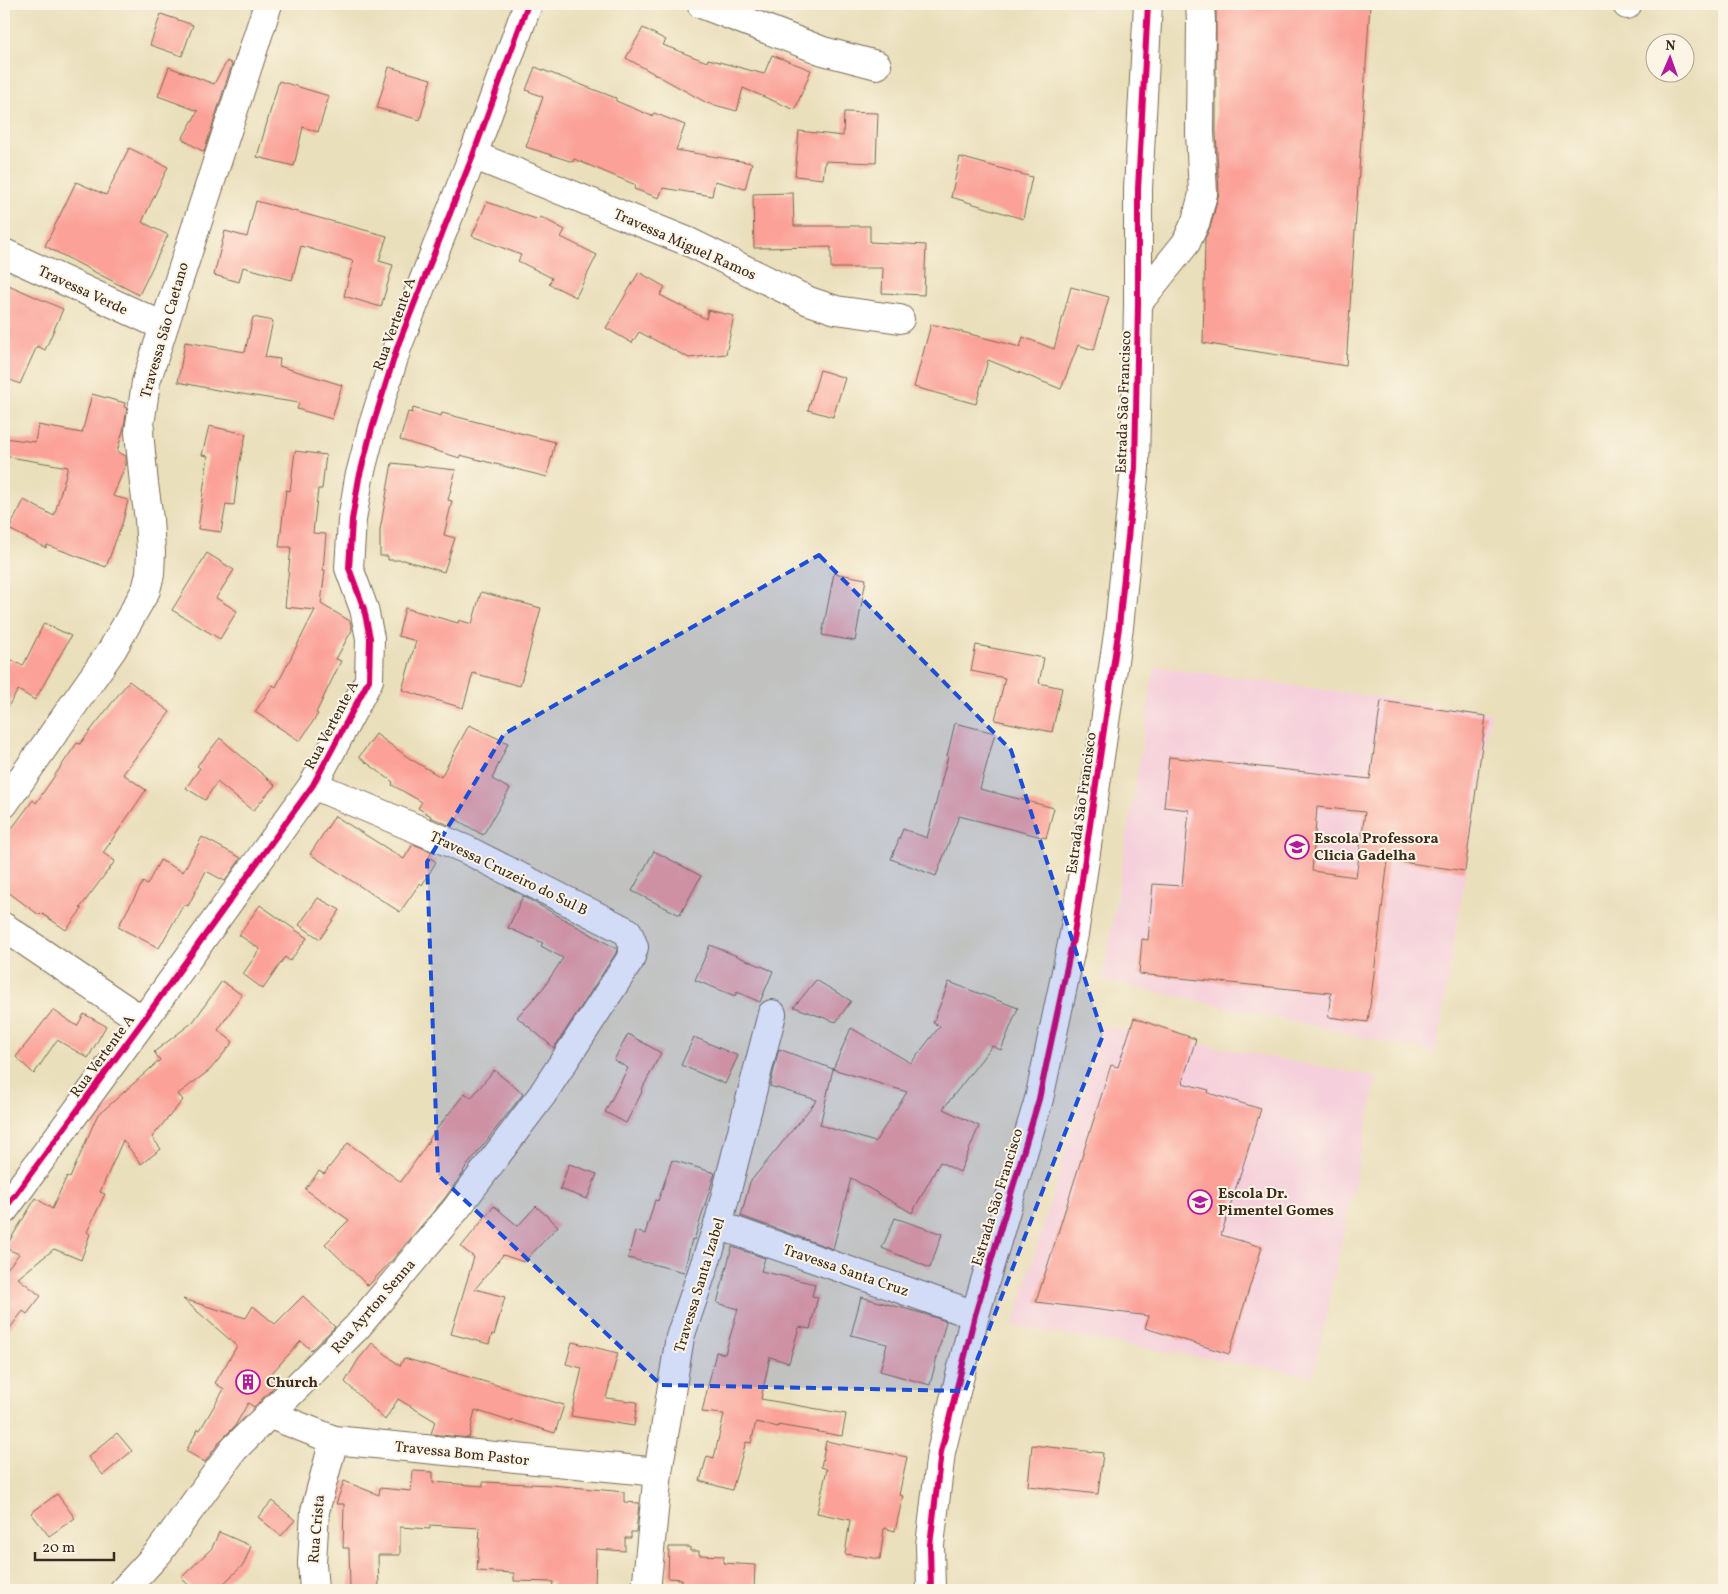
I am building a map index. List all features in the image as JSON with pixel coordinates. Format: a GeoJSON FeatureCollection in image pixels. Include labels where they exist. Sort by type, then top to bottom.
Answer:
{"type":"FeatureCollection","features":[{"type":"Feature","properties":{"kind":"street","name":"Travessa São Caetano"},"geometry":{"type":"LineString","coordinates":[[4,804],[112,650],[146,590],[150,574],[151,557],[149,518],[139,432],[146,382],[268,4]]}},
{"type":"Feature","properties":{"kind":"street","name":"Rua Vertente A"},"geometry":{"type":"LineString","coordinates":[[4,1210],[143,1021],[313,784],[369,680],[370,638],[364,609],[349,568],[352,520],[360,478],[372,428],[398,345],[473,154],[528,4]]}},
{"type":"Feature","properties":{"kind":"street"},"geometry":{"type":"LineString","coordinates":[[701,4],[823,51],[877,65]]}},
{"type":"Feature","properties":{"kind":"street","name":"Estrada São Francisco"},"geometry":{"type":"LineString","coordinates":[[931,1590],[930,1544],[941,1452],[975,1316],[1039,1099],[1074,934],[1119,627],[1135,468],[1138,189],[1148,4]]}},
{"type":"Feature","properties":{"kind":"street"},"geometry":{"type":"LineString","coordinates":[[1138,303],[1186,243],[1196,221],[1203,194],[1200,132],[1200,4]]}},
{"type":"Feature","properties":{"kind":"street","name":"Travessa Miguel Ramos"},"geometry":{"type":"LineString","coordinates":[[473,154],[689,242],[810,301],[836,310],[900,319]]}},
{"type":"Feature","properties":{"kind":"street","name":"Travessa Verde"},"geometry":{"type":"LineString","coordinates":[[4,253],[163,326]]}},
{"type":"Feature","properties":{"kind":"street","name":"Travessa Cruzeiro do Sul B"},"geometry":{"type":"LineString","coordinates":[[313,784],[467,850],[628,932],[634,946],[630,960],[601,1005]]}},
{"type":"Feature","properties":{"kind":"street"},"geometry":{"type":"LineString","coordinates":[[4,927],[143,1021]]}},
{"type":"Feature","properties":{"kind":"street","name":"Rua Ayrton Senna"},"geometry":{"type":"LineString","coordinates":[[124,1590],[159,1552],[234,1449],[271,1415],[357,1327],[456,1209],[542,1096],[601,1005]]}},
{"type":"Feature","properties":{"kind":"street","name":"Travessa Santa Izabel"},"geometry":{"type":"LineString","coordinates":[[646,1590],[658,1472],[680,1336],[718,1225],[772,1014]]}},
{"type":"Feature","properties":{"kind":"street","name":"Travessa Santa Cruz"},"geometry":{"type":"LineString","coordinates":[[718,1225],[975,1316]]}},
{"type":"Feature","properties":{"kind":"street","name":"Travessa Bom Pastor"},"geometry":{"type":"LineString","coordinates":[[271,1415],[334,1440],[658,1472]]}},
{"type":"Feature","properties":{"kind":"street","name":"Rua Crista"},"geometry":{"type":"LineString","coordinates":[[314,1590],[312,1563],[315,1511],[334,1440]]}},
{"type":"Feature","properties":{"kind":"highlighted area"},"geometry":{"type":"Polygon","coordinates":[[[819,555],[1011,750],[1103,1035],[965,1391],[661,1385],[438,1175],[427,862],[504,734],[819,555]]]}},
{"type":"Feature","properties":{"kind":"shaded area","name":"Escola Professora Clicia Gadelha"},"geometry":{"type":"Polygon","coordinates":[[[1155,666],[1491,713],[1436,1053],[1103,980],[1155,666]]]}},
{"type":"Feature","properties":{"kind":"shaded area","name":"Escola Dr. Pimentel Gomes"},"geometry":{"type":"Polygon","coordinates":[[[1103,1026],[1377,1077],[1313,1376],[1013,1326],[1103,1026]]]}},
{"type":"Feature","properties":{"kind":"building"},"geometry":{"type":"Polygon","coordinates":[[[1216,4],[1370,4],[1346,366],[1203,343],[1205,239],[1211,225],[1219,193],[1216,132],[1216,4]]]}},
{"type":"Feature","properties":{"kind":"building"},"geometry":{"type":"Polygon","coordinates":[[[161,14],[193,25],[182,56],[150,45],[161,14]]]}},
{"type":"Feature","properties":{"kind":"building"},"geometry":{"type":"Polygon","coordinates":[[[643,28],[666,40],[663,45],[707,62],[708,59],[764,74],[772,55],[811,70],[795,110],[743,88],[737,111],[707,103],[626,58],[643,28]]]}},
{"type":"Feature","properties":{"kind":"building"},"geometry":{"type":"Polygon","coordinates":[[[227,61],[232,64],[204,152],[182,139],[198,111],[158,96],[169,67],[214,84],[227,61]]]}},
{"type":"Feature","properties":{"kind":"building"},"geometry":{"type":"Polygon","coordinates":[[[389,67],[431,79],[420,120],[377,108],[389,67]]]}},
{"type":"Feature","properties":{"kind":"building"},"geometry":{"type":"Polygon","coordinates":[[[535,67],[616,98],[616,101],[652,116],[654,113],[685,125],[676,150],[752,163],[745,189],[715,181],[712,196],[663,188],[659,198],[634,189],[636,185],[574,159],[573,162],[526,147],[543,97],[526,90],[535,67]]]}},
{"type":"Feature","properties":{"kind":"building"},"geometry":{"type":"Polygon","coordinates":[[[279,81],[329,96],[318,132],[303,127],[294,166],[257,157],[279,81]]]}},
{"type":"Feature","properties":{"kind":"building"},"geometry":{"type":"Polygon","coordinates":[[[844,112],[878,113],[876,163],[825,161],[823,179],[795,176],[799,131],[843,136],[844,112]]]}},
{"type":"Feature","properties":{"kind":"building"},"geometry":{"type":"Polygon","coordinates":[[[129,148],[168,167],[142,222],[168,235],[139,295],[45,246],[76,182],[106,195],[129,148]]]}},
{"type":"Feature","properties":{"kind":"building"},"geometry":{"type":"Polygon","coordinates":[[[960,157],[1032,177],[1023,219],[951,197],[960,157]]]}},
{"type":"Feature","properties":{"kind":"building"},"geometry":{"type":"Polygon","coordinates":[[[793,193],[794,226],[870,226],[870,242],[926,245],[924,295],[882,293],[883,268],[831,268],[831,247],[754,248],[753,194],[793,193]]]}},
{"type":"Feature","properties":{"kind":"building"},"geometry":{"type":"Polygon","coordinates":[[[256,201],[387,236],[379,261],[393,265],[381,307],[344,296],[353,261],[301,246],[292,280],[243,267],[239,282],[214,275],[225,231],[247,237],[256,201]]]}},
{"type":"Feature","properties":{"kind":"building"},"geometry":{"type":"Polygon","coordinates":[[[487,202],[539,220],[541,217],[565,230],[561,237],[597,255],[576,297],[549,284],[552,278],[518,261],[521,255],[472,236],[487,202]]]}},
{"type":"Feature","properties":{"kind":"building"},"geometry":{"type":"Polygon","coordinates":[[[639,272],[665,287],[660,295],[706,319],[708,310],[734,316],[726,354],[689,358],[639,332],[632,343],[606,328],[639,272]]]}},
{"type":"Feature","properties":{"kind":"building"},"geometry":{"type":"Polygon","coordinates":[[[4,283],[63,309],[45,350],[37,346],[20,384],[4,377],[4,283]]]}},
{"type":"Feature","properties":{"kind":"building"},"geometry":{"type":"Polygon","coordinates":[[[1071,287],[1109,297],[1094,350],[1078,345],[1061,389],[988,360],[976,404],[914,387],[931,324],[1020,347],[1023,337],[1054,349],[1071,287]]]}},
{"type":"Feature","properties":{"kind":"building"},"geometry":{"type":"Polygon","coordinates":[[[253,317],[273,321],[265,357],[280,359],[279,366],[342,385],[332,419],[297,409],[299,403],[178,382],[185,342],[245,352],[253,317]]]}},
{"type":"Feature","properties":{"kind":"building"},"geometry":{"type":"Polygon","coordinates":[[[820,370],[845,378],[833,417],[808,410],[820,370]]]}},
{"type":"Feature","properties":{"kind":"building"},"geometry":{"type":"Polygon","coordinates":[[[92,394],[125,403],[124,407],[127,408],[117,452],[126,456],[126,464],[113,496],[128,500],[123,521],[106,567],[47,545],[46,548],[9,529],[24,500],[54,516],[68,467],[4,456],[4,438],[35,442],[38,425],[82,433],[92,394]]]}},
{"type":"Feature","properties":{"kind":"building"},"geometry":{"type":"Polygon","coordinates":[[[413,408],[441,416],[442,413],[555,442],[547,477],[460,455],[460,458],[400,440],[408,412],[412,413],[413,408]]]}},
{"type":"Feature","properties":{"kind":"building"},"geometry":{"type":"Polygon","coordinates":[[[209,426],[246,434],[239,465],[234,505],[226,504],[221,532],[198,529],[208,456],[202,455],[209,426]]]}},
{"type":"Feature","properties":{"kind":"building"},"geometry":{"type":"Polygon","coordinates":[[[295,451],[326,455],[322,489],[318,489],[313,533],[326,534],[323,570],[325,570],[321,604],[350,621],[352,630],[336,659],[341,661],[316,713],[318,714],[300,741],[255,712],[273,685],[276,687],[315,610],[285,607],[291,547],[279,547],[286,490],[290,491],[295,451]]]}},
{"type":"Feature","properties":{"kind":"building"},"geometry":{"type":"Polygon","coordinates":[[[392,463],[456,470],[448,500],[452,501],[444,535],[455,538],[444,572],[404,560],[388,560],[388,556],[380,556],[380,530],[392,463]]]}},
{"type":"Feature","properties":{"kind":"building"},"geometry":{"type":"Polygon","coordinates":[[[207,553],[234,570],[216,598],[237,611],[220,639],[172,610],[207,553]]]}},
{"type":"Feature","properties":{"kind":"building"},"geometry":{"type":"Polygon","coordinates":[[[834,573],[866,579],[855,641],[822,635],[834,573]]]}},
{"type":"Feature","properties":{"kind":"building"},"geometry":{"type":"Polygon","coordinates":[[[481,592],[541,608],[520,686],[473,673],[463,708],[402,690],[416,641],[398,636],[405,608],[458,623],[459,620],[472,624],[481,592]]]}},
{"type":"Feature","properties":{"kind":"building"},"geometry":{"type":"Polygon","coordinates":[[[44,623],[71,636],[35,700],[18,690],[4,713],[4,670],[10,659],[23,666],[44,623]]]}},
{"type":"Feature","properties":{"kind":"building"},"geometry":{"type":"Polygon","coordinates":[[[976,645],[1044,658],[1039,683],[1062,688],[1052,732],[995,720],[1005,678],[971,671],[976,645]]]}},
{"type":"Feature","properties":{"kind":"building"},"geometry":{"type":"Polygon","coordinates":[[[129,681],[170,712],[123,774],[146,790],[103,853],[115,861],[66,930],[41,913],[39,915],[4,889],[4,839],[33,800],[36,803],[77,743],[80,744],[129,681]]]}},
{"type":"Feature","properties":{"kind":"building"},"geometry":{"type":"Polygon","coordinates":[[[1381,701],[1486,716],[1465,871],[1388,860],[1368,1022],[1328,1017],[1331,993],[1139,974],[1142,939],[1148,940],[1153,884],[1182,886],[1189,810],[1164,807],[1169,757],[1370,779],[1381,701]],[[1317,807],[1312,871],[1356,877],[1365,812],[1317,807]]]}},
{"type":"Feature","properties":{"kind":"building"},"geometry":{"type":"Polygon","coordinates":[[[955,723],[995,733],[980,789],[1054,808],[1046,838],[959,816],[936,876],[891,859],[903,829],[927,838],[955,723]]]}},
{"type":"Feature","properties":{"kind":"building"},"geometry":{"type":"Polygon","coordinates":[[[469,725],[508,743],[492,779],[510,789],[483,835],[454,818],[449,825],[430,817],[418,808],[422,802],[392,785],[393,782],[359,757],[376,734],[409,758],[441,777],[469,725]]]}},
{"type":"Feature","properties":{"kind":"building"},"geometry":{"type":"Polygon","coordinates":[[[220,738],[275,785],[253,811],[217,782],[205,800],[186,788],[200,768],[197,766],[220,738]]]}},
{"type":"Feature","properties":{"kind":"building"},"geometry":{"type":"Polygon","coordinates":[[[335,816],[404,859],[413,844],[432,852],[429,857],[436,862],[422,885],[420,883],[400,912],[310,854],[335,816]]]}},
{"type":"Feature","properties":{"kind":"building"},"geometry":{"type":"Polygon","coordinates":[[[202,837],[241,858],[225,881],[206,871],[188,906],[184,904],[159,948],[118,927],[143,882],[147,885],[160,860],[183,872],[202,837]]]}},
{"type":"Feature","properties":{"kind":"building"},"geometry":{"type":"Polygon","coordinates":[[[654,851],[701,876],[680,915],[632,891],[654,851]]]}},
{"type":"Feature","properties":{"kind":"building"},"geometry":{"type":"Polygon","coordinates":[[[523,896],[617,949],[554,1048],[517,1017],[544,987],[563,958],[541,946],[543,943],[508,928],[523,896]]]}},
{"type":"Feature","properties":{"kind":"building"},"geometry":{"type":"Polygon","coordinates":[[[318,898],[340,910],[320,939],[299,925],[318,898]]]}},
{"type":"Feature","properties":{"kind":"building"},"geometry":{"type":"Polygon","coordinates":[[[260,905],[307,938],[290,961],[285,957],[263,989],[243,974],[260,949],[239,935],[260,905]]]}},
{"type":"Feature","properties":{"kind":"building"},"geometry":{"type":"Polygon","coordinates":[[[710,945],[773,971],[760,1002],[737,992],[735,996],[695,980],[710,945]]]}},
{"type":"Feature","properties":{"kind":"building"},"geometry":{"type":"Polygon","coordinates":[[[816,980],[851,1001],[836,1022],[794,1007],[816,980]]]}},
{"type":"Feature","properties":{"kind":"building"},"geometry":{"type":"Polygon","coordinates":[[[222,981],[242,995],[218,1030],[233,1042],[210,1070],[178,1094],[183,1100],[152,1137],[161,1149],[141,1164],[123,1140],[100,1192],[105,1194],[87,1232],[90,1234],[81,1260],[54,1249],[18,1278],[41,1296],[27,1314],[23,1311],[4,1336],[4,1267],[7,1269],[19,1254],[5,1248],[36,1198],[52,1209],[67,1176],[70,1178],[97,1116],[160,1060],[154,1052],[193,1022],[222,981]]]}},
{"type":"Feature","properties":{"kind":"building"},"geometry":{"type":"Polygon","coordinates":[[[949,982],[1018,1008],[1001,1050],[992,1046],[943,1109],[979,1126],[960,1172],[940,1162],[912,1213],[851,1178],[833,1249],[741,1216],[750,1182],[817,1100],[770,1086],[779,1049],[833,1069],[851,1028],[911,1063],[940,1026],[933,1023],[949,982]],[[833,1069],[820,1125],[875,1142],[907,1092],[833,1069]]]}},
{"type":"Feature","properties":{"kind":"building"},"geometry":{"type":"Polygon","coordinates":[[[53,1010],[77,1026],[84,1014],[106,1026],[88,1058],[57,1040],[34,1074],[16,1057],[53,1010]]]}},
{"type":"Feature","properties":{"kind":"building"},"geometry":{"type":"Polygon","coordinates":[[[1134,1018],[1196,1039],[1182,1083],[1209,1090],[1208,1093],[1261,1109],[1221,1235],[1262,1247],[1229,1354],[1145,1328],[1149,1316],[1036,1302],[1111,1065],[1118,1067],[1134,1018]]]}},
{"type":"Feature","properties":{"kind":"building"},"geometry":{"type":"Polygon","coordinates":[[[628,1034],[661,1053],[626,1123],[605,1112],[628,1068],[614,1060],[628,1034]]]}},
{"type":"Feature","properties":{"kind":"building"},"geometry":{"type":"Polygon","coordinates":[[[694,1037],[738,1056],[725,1084],[681,1065],[694,1037]]]}},
{"type":"Feature","properties":{"kind":"building"},"geometry":{"type":"Polygon","coordinates":[[[494,1070],[523,1094],[463,1171],[444,1199],[368,1286],[325,1244],[349,1220],[305,1189],[319,1171],[324,1174],[348,1143],[401,1182],[428,1140],[465,1093],[471,1098],[494,1070]]]}},
{"type":"Feature","properties":{"kind":"building"},"geometry":{"type":"Polygon","coordinates":[[[672,1160],[715,1173],[694,1240],[692,1239],[684,1272],[628,1258],[635,1231],[645,1234],[655,1200],[658,1201],[672,1160]]]}},
{"type":"Feature","properties":{"kind":"building"},"geometry":{"type":"Polygon","coordinates":[[[569,1164],[597,1174],[587,1199],[560,1189],[569,1164]]]}},
{"type":"Feature","properties":{"kind":"building"},"geometry":{"type":"Polygon","coordinates":[[[494,1206],[518,1226],[536,1206],[558,1226],[524,1262],[503,1255],[475,1289],[505,1297],[494,1335],[492,1334],[489,1344],[451,1334],[474,1257],[461,1247],[494,1206]]]}},
{"type":"Feature","properties":{"kind":"building"},"geometry":{"type":"Polygon","coordinates":[[[895,1218],[942,1234],[930,1268],[882,1248],[895,1218]]]}},
{"type":"Feature","properties":{"kind":"building"},"geometry":{"type":"Polygon","coordinates":[[[732,1247],[765,1258],[761,1271],[815,1284],[812,1296],[818,1297],[810,1329],[799,1327],[789,1363],[770,1357],[761,1399],[846,1414],[842,1436],[756,1422],[751,1443],[746,1442],[732,1490],[700,1481],[707,1456],[714,1458],[724,1414],[702,1412],[716,1352],[725,1354],[738,1309],[717,1303],[732,1247]]]}},
{"type":"Feature","properties":{"kind":"building"},"geometry":{"type":"Polygon","coordinates":[[[303,1296],[335,1327],[311,1350],[301,1341],[271,1374],[281,1380],[254,1407],[248,1403],[235,1426],[221,1440],[205,1462],[186,1451],[224,1389],[215,1383],[237,1346],[183,1299],[246,1318],[253,1306],[275,1324],[303,1296]]]}},
{"type":"Feature","properties":{"kind":"building"},"geometry":{"type":"Polygon","coordinates":[[[861,1297],[946,1321],[930,1385],[880,1371],[887,1344],[851,1335],[861,1297]]]}},
{"type":"Feature","properties":{"kind":"building"},"geometry":{"type":"Polygon","coordinates":[[[572,1342],[618,1353],[606,1398],[637,1402],[634,1426],[571,1416],[582,1368],[566,1364],[572,1342]]]}},
{"type":"Feature","properties":{"kind":"building"},"geometry":{"type":"Polygon","coordinates":[[[372,1343],[400,1366],[404,1358],[564,1405],[555,1433],[475,1410],[469,1438],[431,1434],[435,1421],[398,1399],[385,1420],[345,1382],[358,1360],[372,1343]]]}},
{"type":"Feature","properties":{"kind":"building"},"geometry":{"type":"Polygon","coordinates":[[[117,1433],[132,1451],[103,1475],[88,1457],[117,1433]]]}},
{"type":"Feature","properties":{"kind":"building"},"geometry":{"type":"Polygon","coordinates":[[[826,1441],[907,1457],[899,1495],[903,1496],[895,1531],[884,1528],[880,1559],[845,1554],[850,1520],[817,1513],[827,1469],[821,1467],[826,1441]]]}},
{"type":"Feature","properties":{"kind":"building"},"geometry":{"type":"Polygon","coordinates":[[[1032,1445],[1103,1453],[1098,1494],[1028,1486],[1032,1445]]]}},
{"type":"Feature","properties":{"kind":"building"},"geometry":{"type":"Polygon","coordinates":[[[413,1471],[433,1472],[433,1482],[483,1486],[483,1482],[552,1485],[624,1492],[624,1502],[639,1503],[636,1532],[631,1532],[631,1538],[625,1538],[625,1551],[596,1549],[595,1590],[552,1590],[553,1582],[514,1581],[514,1573],[477,1571],[480,1528],[430,1525],[430,1529],[400,1527],[400,1555],[378,1555],[379,1590],[350,1590],[349,1548],[343,1548],[344,1504],[336,1504],[344,1481],[379,1495],[380,1488],[411,1491],[413,1471]]]}},
{"type":"Feature","properties":{"kind":"building"},"geometry":{"type":"Polygon","coordinates":[[[57,1494],[75,1518],[49,1536],[31,1513],[57,1494]]]}},
{"type":"Feature","properties":{"kind":"building"},"geometry":{"type":"Polygon","coordinates":[[[272,1501],[295,1520],[281,1536],[258,1517],[272,1501]]]}},
{"type":"Feature","properties":{"kind":"building"},"geometry":{"type":"Polygon","coordinates":[[[219,1532],[251,1546],[244,1564],[217,1590],[194,1590],[181,1578],[212,1548],[219,1532]]]}},
{"type":"Feature","properties":{"kind":"building"},"geometry":{"type":"Polygon","coordinates":[[[669,1547],[690,1547],[690,1551],[699,1551],[699,1555],[724,1556],[723,1563],[755,1565],[754,1590],[682,1590],[682,1579],[668,1578],[669,1547]]]}},
{"type":"Feature","properties":{"kind":"cycle path"},"geometry":{"type":"LineString","coordinates":[[4,1210],[313,785],[369,680],[370,638],[364,609],[349,568],[352,520],[359,478],[372,428],[398,345],[473,155],[528,4]]}},
{"type":"Feature","properties":{"kind":"cycle path"},"geometry":{"type":"LineString","coordinates":[[931,1590],[930,1545],[941,1452],[975,1315],[1039,1099],[1074,934],[1119,627],[1135,468],[1138,189],[1148,4]]}},
{"type":"Feature","properties":{"kind":"place","name":"Escola Professora Clicia Gadelha"},"geometry":{"type":"Point","coordinates":[1297,847]}},
{"type":"Feature","properties":{"kind":"place","name":"Escola Dr. Pimentel Gomes"},"geometry":{"type":"Point","coordinates":[1200,1202]}},
{"type":"Feature","properties":{"kind":"place","name":"Church"},"geometry":{"type":"Point","coordinates":[248,1382]}}]}
